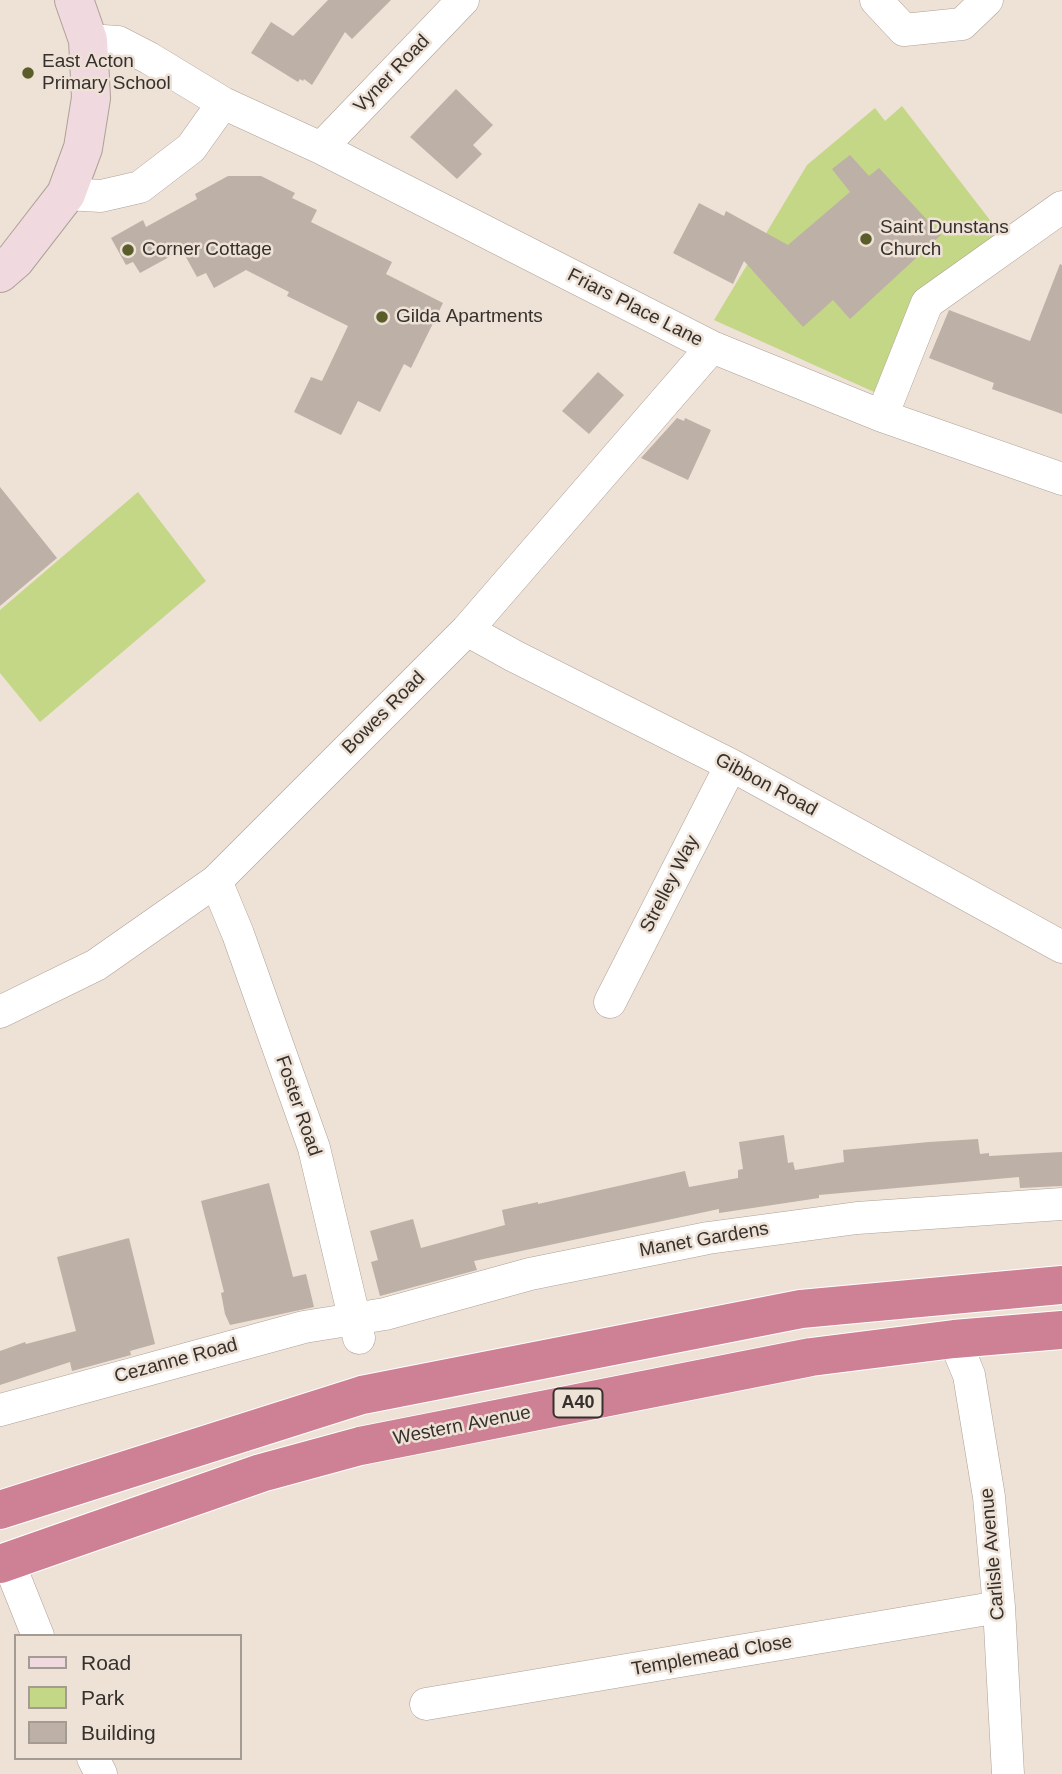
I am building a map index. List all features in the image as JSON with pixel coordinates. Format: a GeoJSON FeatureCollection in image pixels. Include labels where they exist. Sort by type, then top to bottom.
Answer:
{"type":"FeatureCollection","features":[{"type":"Feature","properties":{"kind":"highway"},"geometry":{"type":"LineString","coordinates":[[0,1510],[362,1395],[801,1309],[1062,1285]]}},
{"type":"Feature","properties":{"kind":"highway","name":"Western Avenue"},"geometry":{"type":"LineString","coordinates":[[4,1563],[261,1473],[360,1446],[811,1357],[954,1339],[1062,1330]]}},
{"type":"Feature","properties":{"kind":"street"},"geometry":{"type":"LineString","coordinates":[[0,273],[15,260],[66,194],[83,148],[91,98],[88,40],[74,0]]}},
{"type":"Feature","properties":{"kind":"street","name":"Vyner Road"},"geometry":{"type":"LineString","coordinates":[[321,148],[463,0]]}},
{"type":"Feature","properties":{"kind":"street"},"geometry":{"type":"LineString","coordinates":[[876,0],[904,30],[962,24],[987,0]]}},
{"type":"Feature","properties":{"kind":"street","name":"Friars Place Lane"},"geometry":{"type":"LineString","coordinates":[[88,40],[118,42],[223,103],[321,148],[712,347],[882,416],[1062,479]]}},
{"type":"Feature","properties":{"kind":"street"},"geometry":{"type":"LineString","coordinates":[[66,194],[101,196],[140,187],[191,148],[223,103]]}},
{"type":"Feature","properties":{"kind":"street"},"geometry":{"type":"LineString","coordinates":[[882,416],[927,303],[1062,207]]}},
{"type":"Feature","properties":{"kind":"street","name":"Bowes Road"},"geometry":{"type":"LineString","coordinates":[[0,1012],[96,965],[216,881],[467,630],[712,347]]}},
{"type":"Feature","properties":{"kind":"street","name":"Gibbon Road"},"geometry":{"type":"LineString","coordinates":[[467,630],[731,765],[1062,947]]}},
{"type":"Feature","properties":{"kind":"street","name":"Strelley Way"},"geometry":{"type":"LineString","coordinates":[[610,1002],[731,765]]}},
{"type":"Feature","properties":{"kind":"street","name":"Foster Road"},"geometry":{"type":"LineString","coordinates":[[216,881],[238,934],[314,1148],[356,1329]]}},
{"type":"Feature","properties":{"kind":"street","name":"Manet Gardens"},"geometry":{"type":"LineString","coordinates":[[356,1329],[385,1314],[530,1273],[733,1233],[857,1219],[1062,1203]]}},
{"type":"Feature","properties":{"kind":"street","name":"Cezanne Road"},"geometry":{"type":"LineString","coordinates":[[0,1410],[304,1327],[356,1329]]}},
{"type":"Feature","properties":{"kind":"street","name":"Carlisle Avenue"},"geometry":{"type":"LineString","coordinates":[[954,1339],[969,1375],[989,1497],[999,1607],[1008,1774]]}},
{"type":"Feature","properties":{"kind":"street"},"geometry":{"type":"LineString","coordinates":[[4,1563],[37,1634]]}},
{"type":"Feature","properties":{"kind":"street","name":"Templemead Close"},"geometry":{"type":"LineString","coordinates":[[426,1704],[999,1607]]}},
{"type":"Feature","properties":{"kind":"green space"},"geometry":{"type":"Polygon","coordinates":[[[902,106],[1003,237],[919,300],[883,396],[714,320],[807,165],[875,108],[885,121],[902,106]]]}},
{"type":"Feature","properties":{"kind":"green space"},"geometry":{"type":"Polygon","coordinates":[[[138,492],[206,581],[40,722],[0,673],[0,610],[138,492]]]}},
{"type":"Feature","properties":{"kind":"building"},"geometry":{"type":"Polygon","coordinates":[[[328,0],[391,0],[352,39],[345,32],[312,85],[304,79],[298,82],[251,53],[271,22],[293,36],[328,0]]]}},
{"type":"Feature","properties":{"kind":"building"},"geometry":{"type":"Polygon","coordinates":[[[456,89],[493,125],[473,145],[482,154],[457,179],[410,137],[456,89]]]}},
{"type":"Feature","properties":{"kind":"building","name":"Saint Dunstans Church"},"geometry":{"type":"Polygon","coordinates":[[[850,155],[869,176],[879,168],[941,235],[850,319],[833,300],[803,327],[744,261],[733,284],[673,253],[699,203],[724,216],[726,211],[788,245],[850,192],[832,169],[850,155]]]}},
{"type":"Feature","properties":{"kind":"building","name":"Gilda Apartments"},"geometry":{"type":"Polygon","coordinates":[[[228,176],[261,176],[295,193],[292,198],[317,210],[311,222],[392,262],[386,274],[443,303],[411,368],[404,364],[380,412],[358,401],[341,435],[294,412],[311,377],[322,381],[348,326],[287,296],[289,292],[246,270],[214,288],[206,273],[197,277],[182,250],[140,273],[133,262],[126,265],[111,238],[143,220],[146,227],[197,199],[195,194],[228,176]]]}},
{"type":"Feature","properties":{"kind":"building"},"geometry":{"type":"Polygon","coordinates":[[[1060,264],[1062,414],[992,389],[994,383],[929,358],[949,310],[1030,341],[1060,264]]]}},
{"type":"Feature","properties":{"kind":"building"},"geometry":{"type":"Polygon","coordinates":[[[598,372],[624,395],[589,434],[562,411],[598,372]]]}},
{"type":"Feature","properties":{"kind":"building"},"geometry":{"type":"Polygon","coordinates":[[[677,418],[684,421],[685,418],[711,430],[688,480],[641,458],[677,418]]]}},
{"type":"Feature","properties":{"kind":"building"},"geometry":{"type":"Polygon","coordinates":[[[0,487],[57,558],[0,606],[0,487]]]}},
{"type":"Feature","properties":{"kind":"building"},"geometry":{"type":"Polygon","coordinates":[[[784,1135],[788,1163],[793,1162],[795,1170],[844,1162],[843,1150],[929,1142],[978,1139],[980,1154],[989,1153],[989,1156],[1062,1152],[1062,1186],[1020,1188],[1019,1177],[819,1195],[819,1198],[719,1213],[719,1209],[474,1261],[477,1270],[380,1296],[371,1262],[378,1260],[370,1231],[413,1219],[421,1248],[505,1225],[502,1210],[538,1202],[685,1171],[689,1187],[738,1178],[738,1170],[743,1169],[739,1142],[784,1135]]]}},
{"type":"Feature","properties":{"kind":"building"},"geometry":{"type":"Polygon","coordinates":[[[269,1183],[293,1277],[306,1274],[314,1307],[230,1325],[225,1314],[221,1293],[224,1292],[201,1201],[269,1183]]]}},
{"type":"Feature","properties":{"kind":"building"},"geometry":{"type":"Polygon","coordinates":[[[129,1238],[155,1344],[130,1351],[131,1355],[72,1371],[70,1362],[0,1385],[0,1351],[25,1342],[26,1344],[76,1331],[57,1257],[129,1238]]]}},
{"type":"Feature","properties":{"kind":"place","name":"East Acton Primary School"},"geometry":{"type":"Point","coordinates":[28,73]}},
{"type":"Feature","properties":{"kind":"place","name":"Saint Dunstans Church"},"geometry":{"type":"Point","coordinates":[866,239]}},
{"type":"Feature","properties":{"kind":"place","name":"Corner Cottage"},"geometry":{"type":"Point","coordinates":[128,250]}},
{"type":"Feature","properties":{"kind":"place","name":"Gilda Apartments"},"geometry":{"type":"Point","coordinates":[382,317]}}]}
